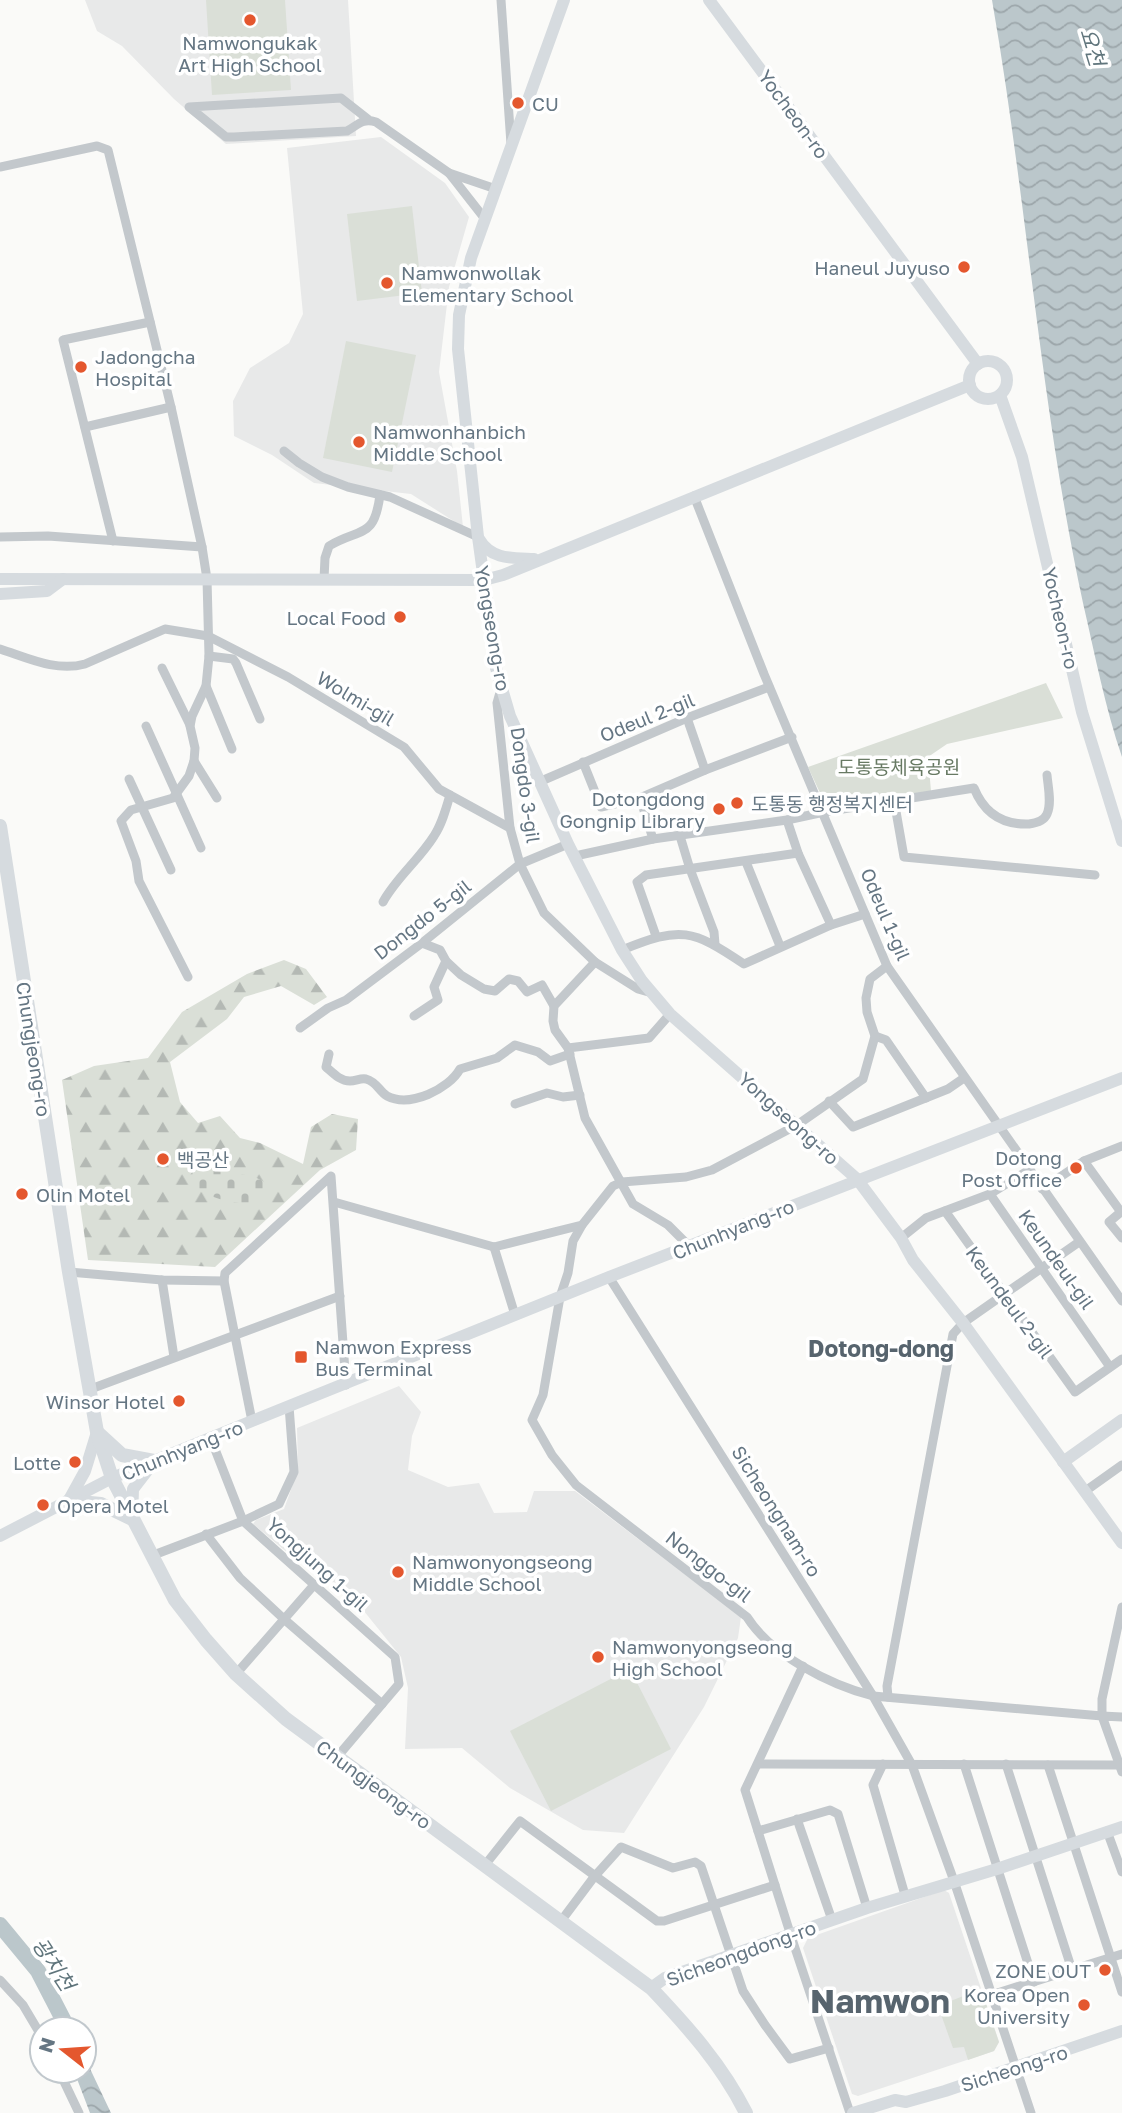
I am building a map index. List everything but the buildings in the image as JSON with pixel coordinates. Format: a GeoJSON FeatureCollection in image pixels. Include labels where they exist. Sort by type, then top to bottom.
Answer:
{"type":"FeatureCollection","features":[{"type":"Feature","properties":{"kind":"main road","name":"Chungjeong-ro"},"geometry":{"type":"LineString","coordinates":[[0,826],[69,1272],[97,1432],[112,1479],[175,1600],[236,1674],[286,1719],[652,1988],[694,2033],[734,2089],[746,2113]]}},
{"type":"Feature","properties":{"kind":"main road"},"geometry":{"type":"LineString","coordinates":[[97,1432],[122,1455],[154,1461]]}},
{"type":"Feature","properties":{"kind":"main road"},"geometry":{"type":"LineString","coordinates":[[69,1500],[101,1504],[132,1519]]}},
{"type":"Feature","properties":{"kind":"street"},"geometry":{"type":"LineString","coordinates":[[501,0],[511,145]]}},
{"type":"Feature","properties":{"kind":"street","name":"Yongseong-ro"},"geometry":{"type":"LineString","coordinates":[[564,0],[485,219],[463,289],[458,349],[478,537],[501,689],[539,782],[572,850],[622,950],[652,993],[670,1014],[858,1179],[901,1238],[913,1260],[963,1323],[1122,1543]]}},
{"type":"Feature","properties":{"kind":"street","name":"Yocheon-ro"},"geometry":{"type":"LineString","coordinates":[[709,0],[978,364],[990,360],[1006,371],[1007,384],[999,395],[1022,457],[1082,712],[1122,841]]}},
{"type":"Feature","properties":{"kind":"street"},"geometry":{"type":"LineString","coordinates":[[369,120],[362,121],[347,131],[234,137],[226,136],[190,107],[341,98],[449,173],[496,189]]}},
{"type":"Feature","properties":{"kind":"street"},"geometry":{"type":"LineString","coordinates":[[0,167],[97,146],[108,150],[171,407],[207,579],[209,656],[206,686],[196,705],[190,726]]}},
{"type":"Feature","properties":{"kind":"street"},"geometry":{"type":"LineString","coordinates":[[449,173],[485,219]]}},
{"type":"Feature","properties":{"kind":"street"},"geometry":{"type":"LineString","coordinates":[[113,541],[63,340],[150,322]]}},
{"type":"Feature","properties":{"kind":"street"},"geometry":{"type":"LineString","coordinates":[[978,364],[970,373],[970,385],[982,398],[999,395]]}},
{"type":"Feature","properties":{"kind":"street"},"geometry":{"type":"LineString","coordinates":[[0,579],[484,580],[503,575],[970,385]]}},
{"type":"Feature","properties":{"kind":"street"},"geometry":{"type":"LineString","coordinates":[[85,427],[171,407]]}},
{"type":"Feature","properties":{"kind":"street"},"geometry":{"type":"LineString","coordinates":[[284,451],[322,477],[380,495],[478,537],[483,546],[494,554],[538,559]]}},
{"type":"Feature","properties":{"kind":"street"},"geometry":{"type":"LineString","coordinates":[[324,579],[328,546],[362,532],[374,523],[380,495]]}},
{"type":"Feature","properties":{"kind":"street","name":"Odeul 1-gil"},"geometry":{"type":"LineString","coordinates":[[694,496],[769,687],[887,966],[999,1126]]}},
{"type":"Feature","properties":{"kind":"street"},"geometry":{"type":"LineString","coordinates":[[0,537],[48,536],[202,547]]}},
{"type":"Feature","properties":{"kind":"street"},"geometry":{"type":"LineString","coordinates":[[0,570],[28,579]]}},
{"type":"Feature","properties":{"kind":"street"},"geometry":{"type":"LineString","coordinates":[[0,594],[47,591],[63,579]]}},
{"type":"Feature","properties":{"kind":"street","name":"Wolmi-gil"},"geometry":{"type":"LineString","coordinates":[[0,649],[56,667],[72,668],[165,629],[208,636],[288,677],[404,747],[439,789],[510,828]]}},
{"type":"Feature","properties":{"kind":"street"},"geometry":{"type":"LineString","coordinates":[[209,656],[233,659],[260,719]]}},
{"type":"Feature","properties":{"kind":"street"},"geometry":{"type":"LineString","coordinates":[[162,668],[190,726],[195,748],[190,776],[173,798],[126,814],[121,821],[136,861],[139,881],[187,977]]}},
{"type":"Feature","properties":{"kind":"street"},"geometry":{"type":"LineString","coordinates":[[206,686],[232,749]]}},
{"type":"Feature","properties":{"kind":"street","name":"Odeul 2-gil"},"geometry":{"type":"LineString","coordinates":[[539,782],[769,687]]}},
{"type":"Feature","properties":{"kind":"street","name":"Dongdo 3-gil"},"geometry":{"type":"LineString","coordinates":[[501,689],[498,703],[510,828],[520,864],[544,913],[594,962],[638,989],[652,993]]}},
{"type":"Feature","properties":{"kind":"street"},"geometry":{"type":"LineString","coordinates":[[687,719],[705,770]]}},
{"type":"Feature","properties":{"kind":"street"},"geometry":{"type":"LineString","coordinates":[[146,726],[201,848]]}},
{"type":"Feature","properties":{"kind":"street"},"geometry":{"type":"LineString","coordinates":[[583,762],[601,807],[640,798],[792,737]]}},
{"type":"Feature","properties":{"kind":"street"},"geometry":{"type":"LineString","coordinates":[[194,761],[217,798]]}},
{"type":"Feature","properties":{"kind":"street","name":"Dongdo 5-gil"},"geometry":{"type":"LineString","coordinates":[[300,1028],[328,1008],[346,1000],[520,864],[572,850],[787,820],[974,788],[980,803],[1002,821],[1033,824],[1047,815],[1047,775]]}},
{"type":"Feature","properties":{"kind":"street"},"geometry":{"type":"LineString","coordinates":[[129,779],[171,870]]}},
{"type":"Feature","properties":{"kind":"street"},"geometry":{"type":"LineString","coordinates":[[383,902],[399,878],[434,837],[443,820],[450,795]]}},
{"type":"Feature","properties":{"kind":"street"},"geometry":{"type":"LineString","coordinates":[[640,798],[653,839]]}},
{"type":"Feature","properties":{"kind":"street"},"geometry":{"type":"LineString","coordinates":[[894,800],[904,857],[1095,874]]}},
{"type":"Feature","properties":{"kind":"street"},"geometry":{"type":"LineString","coordinates":[[787,820],[798,853],[831,925]]}},
{"type":"Feature","properties":{"kind":"street"},"geometry":{"type":"LineString","coordinates":[[680,836],[714,932],[715,944]]}},
{"type":"Feature","properties":{"kind":"street"},"geometry":{"type":"LineString","coordinates":[[656,936],[637,882],[646,875],[798,853]]}},
{"type":"Feature","properties":{"kind":"street"},"geometry":{"type":"LineString","coordinates":[[746,862],[780,946]]}},
{"type":"Feature","properties":{"kind":"street"},"geometry":{"type":"LineString","coordinates":[[622,950],[656,936],[693,934],[715,944],[744,964],[780,946],[865,914]]}},
{"type":"Feature","properties":{"kind":"street"},"geometry":{"type":"LineString","coordinates":[[422,943],[440,950],[446,961],[461,975],[484,989],[495,991],[509,979],[518,981],[527,992],[542,985],[554,1006],[555,1030],[569,1051],[585,1118],[633,1204],[668,1225],[689,1246]]}},
{"type":"Feature","properties":{"kind":"street"},"geometry":{"type":"LineString","coordinates":[[414,1016],[438,1000],[434,987],[446,961]]}},
{"type":"Feature","properties":{"kind":"street"},"geometry":{"type":"LineString","coordinates":[[554,1006],[594,962]]}},
{"type":"Feature","properties":{"kind":"street"},"geometry":{"type":"LineString","coordinates":[[622,1182],[686,1177],[712,1170],[797,1125],[863,1079],[875,1036],[867,1012],[866,998],[870,979],[887,966]]}},
{"type":"Feature","properties":{"kind":"street"},"geometry":{"type":"LineString","coordinates":[[329,1054],[326,1067],[342,1080],[362,1078],[378,1085],[385,1095],[397,1099],[415,1098],[454,1080],[460,1069],[496,1058],[515,1045],[538,1052],[550,1061],[569,1051],[649,1038],[670,1014]]}},
{"type":"Feature","properties":{"kind":"street"},"geometry":{"type":"LineString","coordinates":[[875,1036],[886,1040],[926,1098]]}},
{"type":"Feature","properties":{"kind":"street"},"geometry":{"type":"LineString","coordinates":[[829,1101],[853,1127],[948,1089],[964,1078]]}},
{"type":"Feature","properties":{"kind":"street","name":"Chunhyang-ro"},"geometry":{"type":"LineString","coordinates":[[0,1536],[112,1479],[251,1421],[609,1277],[1122,1078]]}},
{"type":"Feature","properties":{"kind":"street"},"geometry":{"type":"LineString","coordinates":[[514,1104],[547,1093],[563,1097],[580,1095]]}},
{"type":"Feature","properties":{"kind":"street","name":"Keundeul-gil"},"geometry":{"type":"LineString","coordinates":[[999,1126],[1122,1301]]}},
{"type":"Feature","properties":{"kind":"street"},"geometry":{"type":"LineString","coordinates":[[1042,1189],[1084,1161],[1122,1146]]}},
{"type":"Feature","properties":{"kind":"street"},"geometry":{"type":"LineString","coordinates":[[1084,1161],[1121,1212],[1109,1222],[1122,1238]]}},
{"type":"Feature","properties":{"kind":"street"},"geometry":{"type":"LineString","coordinates":[[901,1238],[926,1218],[990,1194],[1029,1170]]}},
{"type":"Feature","properties":{"kind":"street"},"geometry":{"type":"LineString","coordinates":[[69,1272],[162,1280],[224,1281],[225,1273],[331,1176],[346,1385]]}},
{"type":"Feature","properties":{"kind":"street","name":"Nonggo-gil"},"geometry":{"type":"LineString","coordinates":[[622,1182],[613,1186],[582,1225],[573,1241],[543,1395],[532,1420],[552,1455],[576,1485],[747,1617],[756,1632],[803,1666],[846,1689],[888,1698],[1122,1717]]}},
{"type":"Feature","properties":{"kind":"street","name":"Keundeul-gil"},"geometry":{"type":"LineString","coordinates":[[990,1194],[1111,1367]]}},
{"type":"Feature","properties":{"kind":"street"},"geometry":{"type":"LineString","coordinates":[[334,1202],[494,1247],[582,1225]]}},
{"type":"Feature","properties":{"kind":"street","name":"Keundeul 2-gil"},"geometry":{"type":"LineString","coordinates":[[946,1211],[1075,1392],[1111,1367]]}},
{"type":"Feature","properties":{"kind":"street"},"geometry":{"type":"LineString","coordinates":[[888,1698],[887,1686],[953,1334],[963,1323],[1079,1242]]}},
{"type":"Feature","properties":{"kind":"street"},"geometry":{"type":"LineString","coordinates":[[494,1247],[516,1315]]}},
{"type":"Feature","properties":{"kind":"street","name":"Sicheongnam-ro"},"geometry":{"type":"LineString","coordinates":[[609,1277],[873,1696],[912,1765],[954,1881],[1031,2113]]}},
{"type":"Feature","properties":{"kind":"street"},"geometry":{"type":"LineString","coordinates":[[162,1280],[174,1357]]}},
{"type":"Feature","properties":{"kind":"street","name":"Chunhyang-ro"},"geometry":{"type":"LineString","coordinates":[[224,1281],[251,1421]]}},
{"type":"Feature","properties":{"kind":"street"},"geometry":{"type":"LineString","coordinates":[[88,1390],[340,1296]]}},
{"type":"Feature","properties":{"kind":"street"},"geometry":{"type":"LineString","coordinates":[[1111,1367],[1122,1359]]}},
{"type":"Feature","properties":{"kind":"street"},"geometry":{"type":"LineString","coordinates":[[151,1556],[243,1521],[279,1504],[294,1472],[289,1406]]}},
{"type":"Feature","properties":{"kind":"street"},"geometry":{"type":"LineString","coordinates":[[1063,1462],[1122,1420]]}},
{"type":"Feature","properties":{"kind":"street"},"geometry":{"type":"LineString","coordinates":[[69,1500],[85,1471],[97,1432]]}},
{"type":"Feature","properties":{"kind":"street","name":"Yongjung 1-gil"},"geometry":{"type":"LineString","coordinates":[[211,1439],[243,1521],[395,1657],[399,1684],[337,1757]]}},
{"type":"Feature","properties":{"kind":"street"},"geometry":{"type":"LineString","coordinates":[[132,1519],[133,1489],[154,1461]]}},
{"type":"Feature","properties":{"kind":"street"},"geometry":{"type":"LineString","coordinates":[[1084,1492],[1120,1470]]}},
{"type":"Feature","properties":{"kind":"street"},"geometry":{"type":"LineString","coordinates":[[206,1534],[240,1578],[382,1704]]}},
{"type":"Feature","properties":{"kind":"street"},"geometry":{"type":"LineString","coordinates":[[236,1674],[314,1585]]}},
{"type":"Feature","properties":{"kind":"street"},"geometry":{"type":"LineString","coordinates":[[758,1764],[1006,1764],[1121,1769],[1102,1716],[1102,1699],[1122,1606]]}},
{"type":"Feature","properties":{"kind":"street"},"geometry":{"type":"LineString","coordinates":[[803,1666],[745,1790],[790,1936],[852,2113]]}},
{"type":"Feature","properties":{"kind":"street"},"geometry":{"type":"LineString","coordinates":[[883,1764],[873,1785],[905,1895]]}},
{"type":"Feature","properties":{"kind":"street"},"geometry":{"type":"LineString","coordinates":[[964,1764],[1034,1982]]}},
{"type":"Feature","properties":{"kind":"street"},"geometry":{"type":"LineString","coordinates":[[1006,1764],[1072,1970]]}},
{"type":"Feature","properties":{"kind":"street"},"geometry":{"type":"LineString","coordinates":[[1048,1765],[1122,1992]]}},
{"type":"Feature","properties":{"kind":"street"},"geometry":{"type":"LineString","coordinates":[[758,1831],[830,1810],[838,1814],[867,1908]]}},
{"type":"Feature","properties":{"kind":"street","name":"Sicheongdong-ro"},"geometry":{"type":"LineString","coordinates":[[797,1819],[832,1920]]}},
{"type":"Feature","properties":{"kind":"street"},"geometry":{"type":"LineString","coordinates":[[485,1865],[520,1821],[657,1921],[664,1922],[775,1885]]}},
{"type":"Feature","properties":{"kind":"street","name":"Sicheongdong-ro"},"geometry":{"type":"LineString","coordinates":[[652,1988],[665,1978],[867,1908],[997,1869],[1122,1827]]}},
{"type":"Feature","properties":{"kind":"street"},"geometry":{"type":"LineString","coordinates":[[1107,1831],[1122,1872]]}},
{"type":"Feature","properties":{"kind":"street"},"geometry":{"type":"LineString","coordinates":[[561,1921],[621,1847],[673,1868],[695,1862],[701,1866],[743,1991],[765,2025],[790,2059],[829,2048]]}},
{"type":"Feature","properties":{"kind":"street"},"geometry":{"type":"LineString","coordinates":[[991,1995],[1122,1954]]}},
{"type":"Feature","properties":{"kind":"street"},"geometry":{"type":"LineString","coordinates":[[0,1980],[29,2015]]}},
{"type":"Feature","properties":{"kind":"street","name":"Sicheong-ro"},"geometry":{"type":"LineString","coordinates":[[852,2113],[895,2100],[902,2108],[1122,2031]]}},
{"type":"Feature","properties":{"kind":"street"},"geometry":{"type":"LineString","coordinates":[[66,2085],[79,2113]]}},
{"type":"Feature","properties":{"kind":"shaded area"},"geometry":{"type":"Polygon","coordinates":[[[85,0],[348,0],[356,136],[226,144],[174,99],[122,46],[97,31],[85,0]]]}},
{"type":"Feature","properties":{"kind":"shaded area"},"geometry":{"type":"Polygon","coordinates":[[[381,137],[445,183],[469,217],[449,287],[439,372],[457,471],[463,527],[411,494],[314,483],[272,455],[234,436],[233,401],[250,368],[289,343],[303,314],[287,148],[381,137]]]}},
{"type":"Feature","properties":{"kind":"shaded area","name":"Namwonyongseong High School"},"geometry":{"type":"Polygon","coordinates":[[[399,1386],[421,1412],[412,1436],[408,1470],[448,1487],[479,1483],[494,1513],[527,1512],[534,1491],[575,1491],[741,1617],[738,1638],[704,1707],[624,1833],[583,1830],[510,1788],[462,1748],[405,1749],[408,1688],[401,1657],[351,1595],[283,1549],[253,1524],[256,1520],[284,1509],[298,1470],[297,1428],[399,1386]]]}},
{"type":"Feature","properties":{"kind":"shaded area"},"geometry":{"type":"Polygon","coordinates":[[[944,1890],[949,1893],[999,2042],[994,2051],[858,2096],[852,2094],[803,1948],[808,1938],[944,1890]]]}},
{"type":"Feature","properties":{"kind":"green space"},"geometry":{"type":"Polygon","coordinates":[[[206,0],[285,0],[291,90],[212,95],[206,0]]]}},
{"type":"Feature","properties":{"kind":"green space"},"geometry":{"type":"Polygon","coordinates":[[[412,206],[422,293],[357,301],[347,214],[412,206]]]}},
{"type":"Feature","properties":{"kind":"green space"},"geometry":{"type":"Polygon","coordinates":[[[346,341],[416,355],[392,472],[323,458],[346,341]]]}},
{"type":"Feature","properties":{"kind":"green space","name":"도통동체육공원"},"geometry":{"type":"Polygon","coordinates":[[[1046,683],[1063,718],[947,744],[928,757],[931,791],[827,808],[808,767],[1046,683]]]}},
{"type":"Feature","properties":{"kind":"green space"},"geometry":{"type":"Polygon","coordinates":[[[284,960],[306,969],[327,997],[314,1005],[281,986],[244,997],[227,1019],[170,1062],[180,1102],[198,1123],[220,1116],[240,1138],[260,1143],[303,1164],[311,1127],[332,1114],[358,1119],[356,1150],[320,1170],[215,1267],[88,1260],[62,1080],[94,1066],[148,1058],[182,1012],[247,974],[284,960]]]}},
{"type":"Feature","properties":{"kind":"green space"},"geometry":{"type":"Polygon","coordinates":[[[196,1168],[253,1176],[268,1184],[266,1196],[251,1205],[215,1198],[194,1183],[190,1175],[196,1168]]]}},
{"type":"Feature","properties":{"kind":"green space"},"geometry":{"type":"Polygon","coordinates":[[[630,1669],[671,1749],[551,1811],[510,1731],[630,1669]]]}},
{"type":"Feature","properties":{"kind":"green space"},"geometry":{"type":"Polygon","coordinates":[[[981,1989],[999,2042],[994,2051],[968,2060],[964,2047],[953,2048],[938,2006],[981,1989]]]}},
{"type":"Feature","properties":{"kind":"water","name":"요천"},"geometry":{"type":"Polygon","coordinates":[[[992,0],[1122,0],[1122,757],[1101,681],[1068,528],[992,0]]]}},
{"type":"Feature","properties":{"kind":"water"},"geometry":{"type":"Polygon","coordinates":[[[79,2085],[98,2085],[111,2113],[90,2113],[79,2085]]]}},
{"type":"Feature","properties":{"kind":"waterway","name":"광치천"},"geometry":{"type":"LineString","coordinates":[[0,1925],[38,1971],[61,2015]]}},
{"type":"Feature","properties":{"kind":"place","name":"Namwongukak Art High School"},"geometry":{"type":"Point","coordinates":[250,20]}},
{"type":"Feature","properties":{"kind":"place","name":"CU"},"geometry":{"type":"Point","coordinates":[518,103]}},
{"type":"Feature","properties":{"kind":"place","name":"Haneul Juyuso"},"geometry":{"type":"Point","coordinates":[964,267]}},
{"type":"Feature","properties":{"kind":"place","name":"Namwonwollak Elementary School"},"geometry":{"type":"Point","coordinates":[387,283]}},
{"type":"Feature","properties":{"kind":"place","name":"Jadongcha Hospital"},"geometry":{"type":"Point","coordinates":[81,367]}},
{"type":"Feature","properties":{"kind":"place","name":"Namwonhanbich Middle School"},"geometry":{"type":"Point","coordinates":[359,442]}},
{"type":"Feature","properties":{"kind":"place","name":"Local Food"},"geometry":{"type":"Point","coordinates":[400,617]}},
{"type":"Feature","properties":{"kind":"place","name":"도통동 행정복지센터"},"geometry":{"type":"Point","coordinates":[737,803]}},
{"type":"Feature","properties":{"kind":"place","name":"Dotongdong Gongnip Library"},"geometry":{"type":"Point","coordinates":[719,809]}},
{"type":"Feature","properties":{"kind":"place","name":"백공산"},"geometry":{"type":"Point","coordinates":[163,1159]}},
{"type":"Feature","properties":{"kind":"place","name":"Dotong Post Office"},"geometry":{"type":"Point","coordinates":[1076,1168]}},
{"type":"Feature","properties":{"kind":"place","name":"Olin Motel"},"geometry":{"type":"Point","coordinates":[22,1194]}},
{"type":"Feature","properties":{"kind":"place","name":"Namwon Express Bus Terminal"},"geometry":{"type":"Point","coordinates":[301,1357]}},
{"type":"Feature","properties":{"kind":"place","name":"Winsor Hotel"},"geometry":{"type":"Point","coordinates":[179,1401]}},
{"type":"Feature","properties":{"kind":"place","name":"Lotte"},"geometry":{"type":"Point","coordinates":[75,1462]}},
{"type":"Feature","properties":{"kind":"place","name":"Opera Motel"},"geometry":{"type":"Point","coordinates":[43,1505]}},
{"type":"Feature","properties":{"kind":"place","name":"Namwonyongseong Middle School"},"geometry":{"type":"Point","coordinates":[398,1572]}},
{"type":"Feature","properties":{"kind":"place","name":"Namwonyongseong High School"},"geometry":{"type":"Point","coordinates":[598,1657]}},
{"type":"Feature","properties":{"kind":"place","name":"ZONE OUT"},"geometry":{"type":"Point","coordinates":[1105,1970]}},
{"type":"Feature","properties":{"kind":"place","name":"Korea Open University"},"geometry":{"type":"Point","coordinates":[1084,2005]}},
{"type":"Feature","properties":{"kind":"district","name":"Dotong-dong"},"geometry":{"type":"Point","coordinates":[881,1348]}},
{"type":"Feature","properties":{"kind":"district","name":"Namwon"},"geometry":{"type":"Point","coordinates":[880,2000]}}]}
